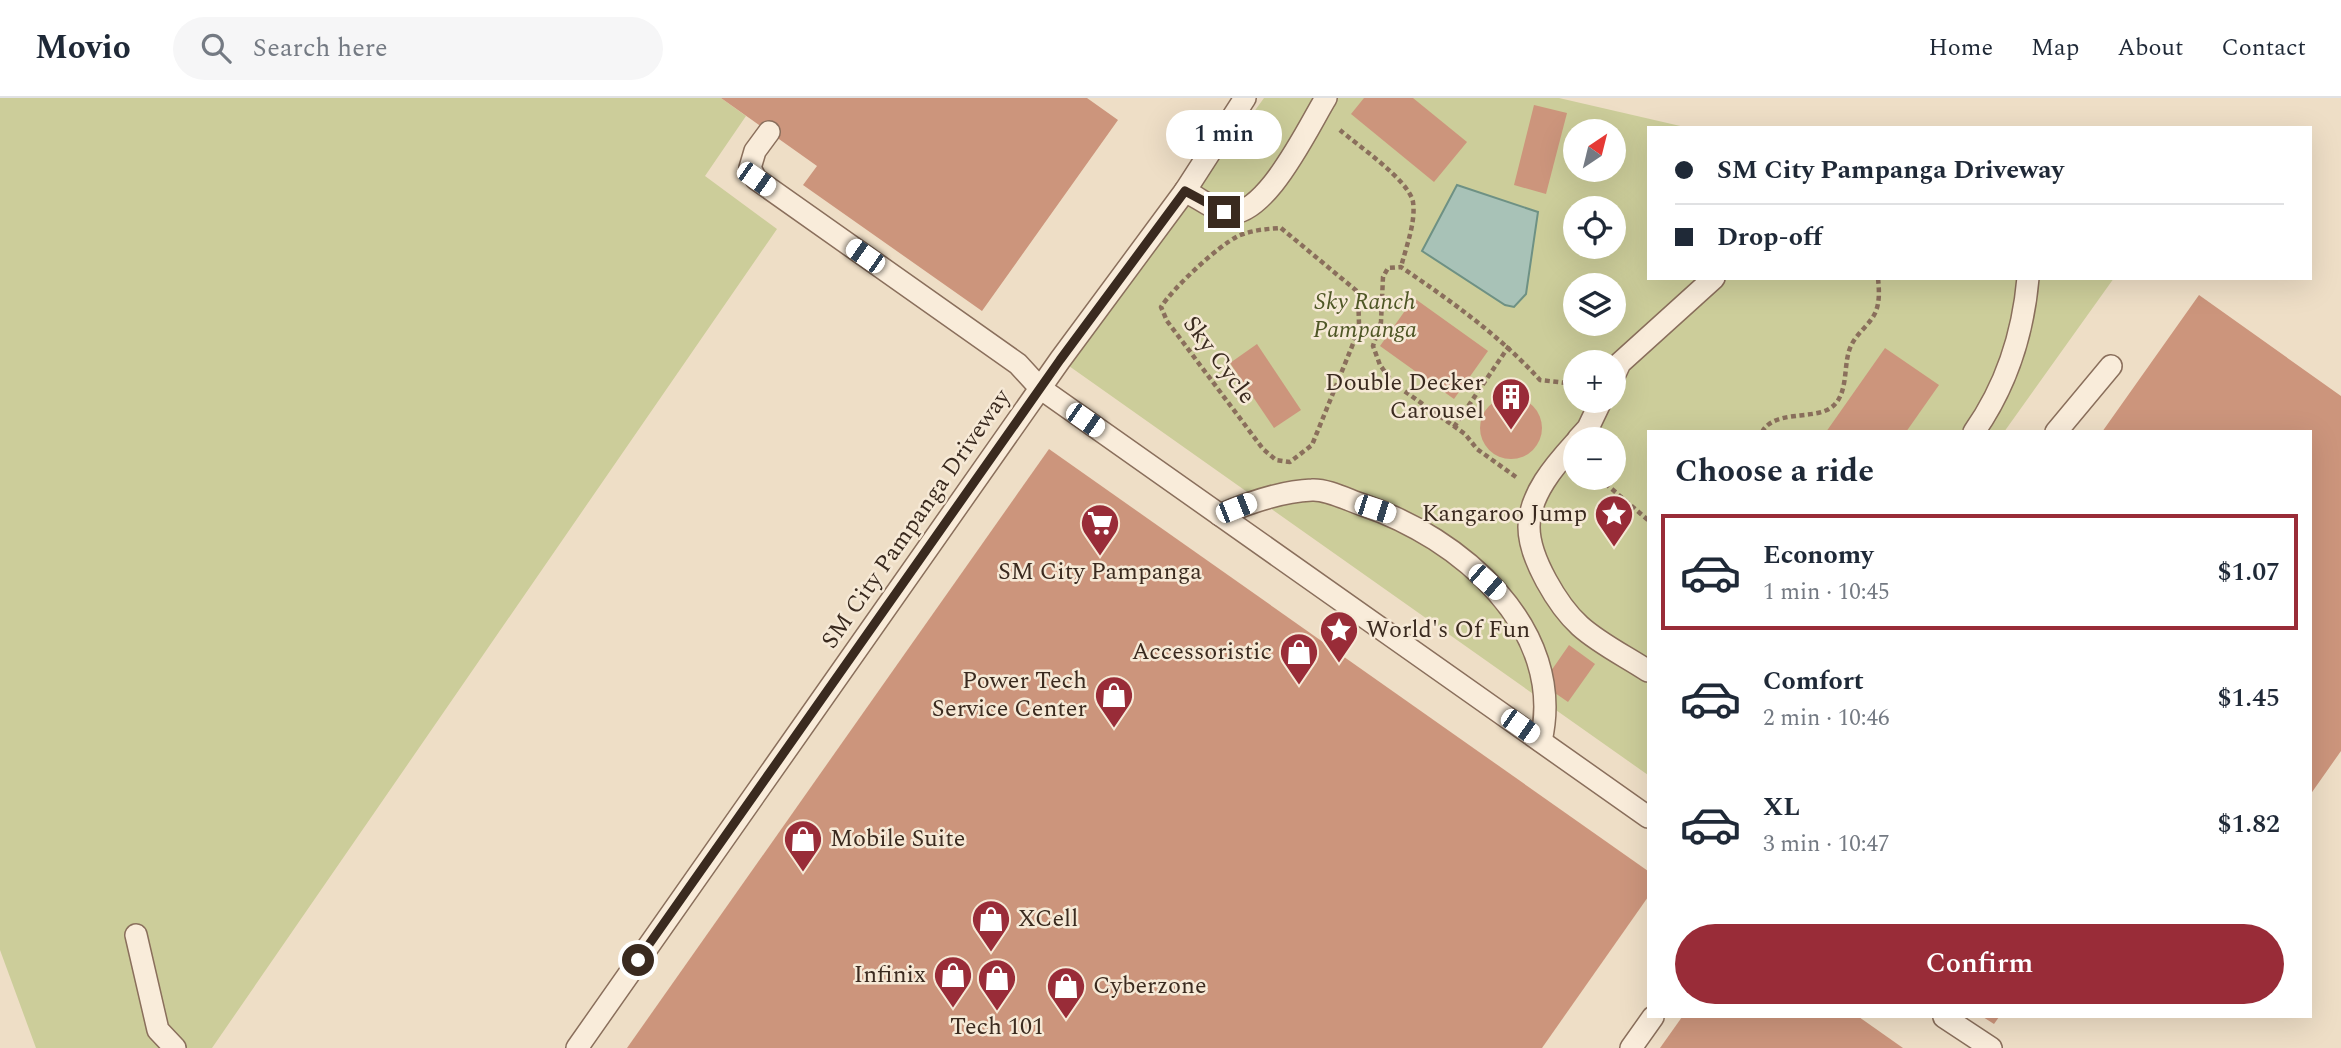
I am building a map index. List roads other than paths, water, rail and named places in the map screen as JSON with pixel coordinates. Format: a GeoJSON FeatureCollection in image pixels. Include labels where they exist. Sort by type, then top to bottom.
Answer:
{"type":"FeatureCollection","features":[{"type":"Feature","properties":{"kind":"lane"},"geometry":{"type":"LineString","coordinates":[[769,132],[755,151],[750,168],[756,179],[1018,364],[1040,388],[1185,191],[1245,98]]}},
{"type":"Feature","properties":{"kind":"lane"},"geometry":{"type":"LineString","coordinates":[[1185,191],[1224,212],[1246,211],[1266,195],[1322,104]]}},
{"type":"Feature","properties":{"kind":"lane"},"geometry":{"type":"LineString","coordinates":[[1626,358],[1712,280]]}},
{"type":"Feature","properties":{"kind":"lane"},"geometry":{"type":"LineString","coordinates":[[1975,430],[1994,404],[2016,349],[2028,280]]}},
{"type":"Feature","properties":{"kind":"lane"},"geometry":{"type":"LineString","coordinates":[[2058,430],[2111,366]]}},
{"type":"Feature","properties":{"kind":"lane","name":"SM City Pampanga Driveway"},"geometry":{"type":"LineString","coordinates":[[576,1048],[1040,388],[1647,816]]}},
{"type":"Feature","properties":{"kind":"lane"},"geometry":{"type":"LineString","coordinates":[[1563,456],[1552,468],[1539,493],[1529,527],[1538,564],[1557,599],[1581,627],[1647,670]]}},
{"type":"Feature","properties":{"kind":"lane"},"geometry":{"type":"LineString","coordinates":[[1220,515],[1252,502],[1314,489],[1395,516],[1438,540],[1503,596],[1529,636],[1538,659],[1546,718],[1541,741]]}},
{"type":"Feature","properties":{"kind":"lane"},"geometry":{"type":"LineString","coordinates":[[136,935],[158,1030],[175,1048]]}},
{"type":"Feature","properties":{"kind":"lane"},"geometry":{"type":"LineString","coordinates":[[1631,1048],[1652,1018]]}},
{"type":"Feature","properties":{"kind":"lane"},"geometry":{"type":"LineString","coordinates":[[1946,1018],[1991,1048]]}},
{"type":"Feature","properties":{"kind":"place","name":"Double Decker Carousel"},"geometry":{"type":"Point","coordinates":[1511,431]}},
{"type":"Feature","properties":{"kind":"place","name":"Kangaroo Jump"},"geometry":{"type":"Point","coordinates":[1614,548]}},
{"type":"Feature","properties":{"kind":"place","name":"SM City Pampanga"},"geometry":{"type":"Point","coordinates":[1100,557]}},
{"type":"Feature","properties":{"kind":"place","name":"World's Of Fun"},"geometry":{"type":"Point","coordinates":[1339,664]}},
{"type":"Feature","properties":{"kind":"place","name":"Accessoristic"},"geometry":{"type":"Point","coordinates":[1299,686]}},
{"type":"Feature","properties":{"kind":"place","name":"Power Tech Service Center"},"geometry":{"type":"Point","coordinates":[1114,729]}},
{"type":"Feature","properties":{"kind":"place","name":"Mobile Suite"},"geometry":{"type":"Point","coordinates":[803,873]}},
{"type":"Feature","properties":{"kind":"place","name":"XCell"},"geometry":{"type":"Point","coordinates":[991,953]}},
{"type":"Feature","properties":{"kind":"place","name":"Infinix"},"geometry":{"type":"Point","coordinates":[953,1009]}},
{"type":"Feature","properties":{"kind":"place","name":"Tech 101"},"geometry":{"type":"Point","coordinates":[997,1012]}},
{"type":"Feature","properties":{"kind":"place","name":"Cyberzone"},"geometry":{"type":"Point","coordinates":[1066,1020]}},
{"type":"Feature","properties":{"kind":"park label","name":"Sky Ranch Pampanga"},"geometry":{"type":"Point","coordinates":[1365,316]}}]}
